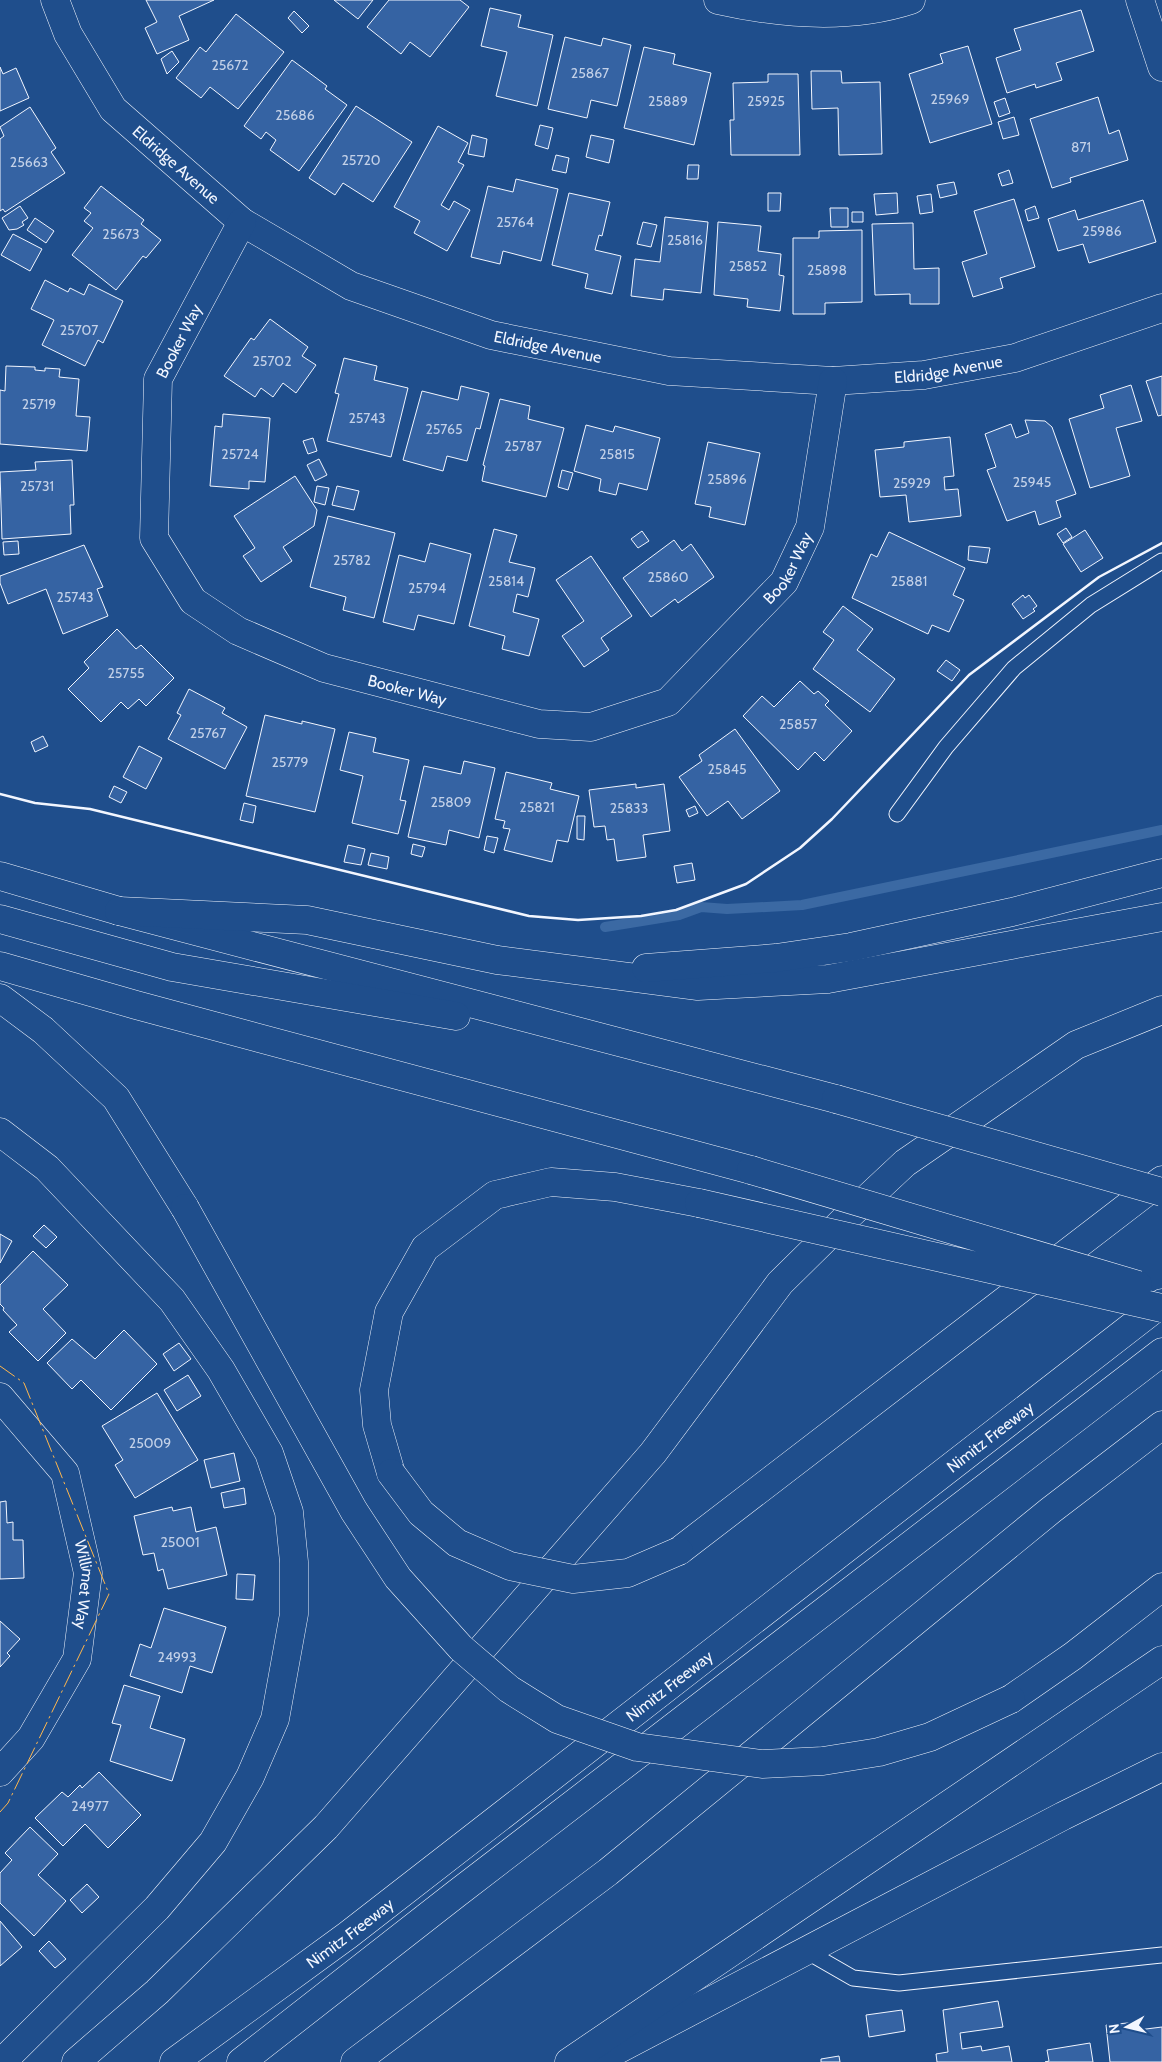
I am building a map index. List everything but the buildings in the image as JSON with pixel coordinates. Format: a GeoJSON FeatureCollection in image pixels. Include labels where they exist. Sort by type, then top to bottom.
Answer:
{"type":"FeatureCollection","features":[{"type":"Feature","properties":{"kind":"main road","name":"Eldridge Avenue"},"geometry":{"type":"LineString","coordinates":[[55,0],[68,34],[113,109],[242,222],[351,286],[491,335],[669,371],[833,381],[924,375],[1015,358],[1162,308]]}},
{"type":"Feature","properties":{"kind":"main road"},"geometry":{"type":"LineString","coordinates":[[718,0],[757,9],[823,13],[894,5],[911,0]]}},
{"type":"Feature","properties":{"kind":"main road"},"geometry":{"type":"LineString","coordinates":[[1140,0],[1162,68]]}},
{"type":"Feature","properties":{"kind":"main road","name":"Booker Way"},"geometry":{"type":"LineString","coordinates":[[242,222],[158,379],[154,538],[193,602],[238,630],[324,668],[539,724],[590,727],[668,702],[784,582],[810,527],[833,381]]}},
{"type":"Feature","properties":{"kind":"main road"},"geometry":{"type":"LineString","coordinates":[[595,974],[776,958],[852,947],[1012,912],[1162,873]]}},
{"type":"Feature","properties":{"kind":"main road"},"geometry":{"type":"LineString","coordinates":[[0,876],[119,911],[836,1099],[1162,1192]]}},
{"type":"Feature","properties":{"kind":"main road"},"geometry":{"type":"LineString","coordinates":[[119,911],[307,920],[497,960],[698,986],[828,979],[1162,917]]}},
{"type":"Feature","properties":{"kind":"main road"},"geometry":{"type":"LineString","coordinates":[[0,919],[172,967],[642,1048]]}},
{"type":"Feature","properties":{"kind":"main road"},"geometry":{"type":"LineString","coordinates":[[0,966],[155,1010],[751,1170],[1162,1292]]}},
{"type":"Feature","properties":{"kind":"main road"},"geometry":{"type":"LineString","coordinates":[[0,998],[43,1030],[116,1098],[185,1208],[354,1511],[398,1578],[460,1648],[509,1690],[557,1719],[637,1747],[762,1764],[823,1761],[879,1752],[930,1737],[1011,1699],[1073,1656],[1162,1587]]}},
{"type":"Feature","properties":{"kind":"main road"},"geometry":{"type":"LineString","coordinates":[[76,2062],[157,1992],[326,1827],[653,1453],[780,1283],[843,1221],[905,1163],[1076,1045],[1162,1010]]}},
{"type":"Feature","properties":{"kind":"main road"},"geometry":{"type":"LineString","coordinates":[[0,1132],[46,1168],[172,1300],[221,1370],[269,1453],[289,1512],[294,1571],[294,1614],[275,1719],[250,1777],[213,1842],[157,1908],[2,2062]]}},
{"type":"Feature","properties":{"kind":"main road"},"geometry":{"type":"LineString","coordinates":[[1162,1180],[678,1551],[628,1573],[573,1579],[510,1566],[457,1543],[422,1513],[391,1473],[377,1425],[374,1390],[389,1312],[425,1248],[495,1194],[551,1182],[615,1186],[699,1204],[1162,1308]]}},
{"type":"Feature","properties":{"kind":"main road","name":"Nimitz Freeway"},"geometry":{"type":"LineString","coordinates":[[174,2062],[348,1935],[1162,1303]]}},
{"type":"Feature","properties":{"kind":"main road"},"geometry":{"type":"LineString","coordinates":[[241,2062],[463,1888],[1162,1352]]}},
{"type":"Feature","properties":{"kind":"main road","name":"Willimet Way"},"geometry":{"type":"LineString","coordinates":[[0,1397],[65,1473],[88,1573],[77,1659],[31,1738],[0,1772]]}},
{"type":"Feature","properties":{"kind":"main road"},"geometry":{"type":"LineString","coordinates":[[355,2062],[608,1872],[1051,1510],[1162,1425]]}},
{"type":"Feature","properties":{"kind":"main road"},"geometry":{"type":"LineString","coordinates":[[569,2062],[1162,1660]]}},
{"type":"Feature","properties":{"kind":"main road"},"geometry":{"type":"LineString","coordinates":[[594,2062],[1063,1816],[1162,1767]]}},
{"type":"Feature","properties":{"kind":"lane"},"geometry":{"type":"LineString","coordinates":[[897,814],[946,747],[1014,668],[1091,605],[1162,561]]}},
{"type":"Feature","properties":{"kind":"lane"},"geometry":{"type":"LineString","coordinates":[[806,1951],[853,1978],[899,1983],[1162,1955]]}},
{"type":"Feature","properties":{"kind":"waterway"},"geometry":{"type":"LineString","coordinates":[[605,927],[679,915],[701,907],[727,909],[802,905],[1162,830]]}},
{"type":"Feature","properties":{"kind":"wall"},"geometry":{"type":"LineString","coordinates":[[0,794],[35,803],[90,809],[529,916],[578,920],[641,916],[676,910],[746,884],[800,848],[832,819],[969,675],[1099,577],[1162,543]]}},
{"type":"Feature","properties":{"kind":"power"},"geometry":{"type":"LineString","coordinates":[[0,1366],[24,1383],[109,1594],[8,1803],[0,1812]]}}]}
